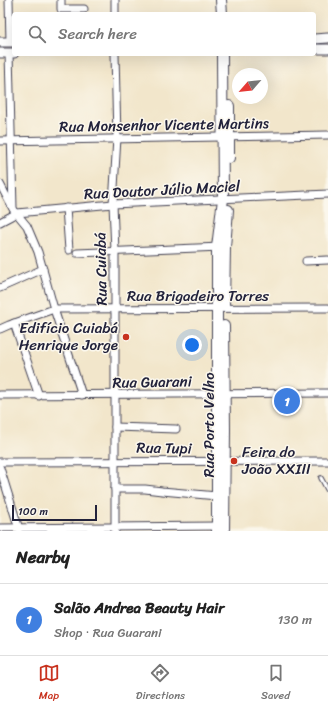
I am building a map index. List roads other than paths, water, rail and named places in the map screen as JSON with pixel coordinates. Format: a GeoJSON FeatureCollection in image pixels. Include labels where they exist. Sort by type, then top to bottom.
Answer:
{"type":"FeatureCollection","features":[{"type":"Feature","properties":{"kind":"main road"},"geometry":{"type":"LineString","coordinates":[[221,0],[222,12]]}},
{"type":"Feature","properties":{"kind":"main road"},"geometry":{"type":"LineString","coordinates":[[227,0],[227,12]]}},
{"type":"Feature","properties":{"kind":"main road"},"geometry":{"type":"LineString","coordinates":[[222,56],[226,137]]}},
{"type":"Feature","properties":{"kind":"main road"},"geometry":{"type":"LineString","coordinates":[[226,137],[228,56]]}},
{"type":"Feature","properties":{"kind":"main road","name":"Rua Porto Velho"},"geometry":{"type":"LineString","coordinates":[[220,529],[221,247],[226,199],[226,137]]}},
{"type":"Feature","properties":{"kind":"main road","name":"Rua Porto Velho"},"geometry":{"type":"LineString","coordinates":[[220,529],[217,496],[221,462]]}},
{"type":"Feature","properties":{"kind":"street"},"geometry":{"type":"LineString","coordinates":[[8,42],[10,0]]}},
{"type":"Feature","properties":{"kind":"street"},"geometry":{"type":"LineString","coordinates":[[61,0],[61,9],[84,9]]}},
{"type":"Feature","properties":{"kind":"street"},"geometry":{"type":"LineString","coordinates":[[115,0],[115,12]]}},
{"type":"Feature","properties":{"kind":"street"},"geometry":{"type":"LineString","coordinates":[[316,38],[328,38]]}},
{"type":"Feature","properties":{"kind":"street"},"geometry":{"type":"LineString","coordinates":[[316,49],[328,49]]}},
{"type":"Feature","properties":{"kind":"street"},"geometry":{"type":"LineString","coordinates":[[8,53],[15,211]]}},
{"type":"Feature","properties":{"kind":"street","name":"Rua Cuiabá"},"geometry":{"type":"LineString","coordinates":[[115,56],[117,138],[113,204],[115,251],[115,529]]}},
{"type":"Feature","properties":{"kind":"street","name":"Rua Monsenhor Vicente Martins"},"geometry":{"type":"LineString","coordinates":[[0,141],[328,135]]}},
{"type":"Feature","properties":{"kind":"street"},"geometry":{"type":"LineString","coordinates":[[0,184],[15,211],[27,226],[38,252],[54,309],[82,395]]}},
{"type":"Feature","properties":{"kind":"street","name":"Rua Doutor Júlio Maciel"},"geometry":{"type":"LineString","coordinates":[[0,222],[15,211],[113,204],[328,194]]}},
{"type":"Feature","properties":{"kind":"street"},"geometry":{"type":"LineString","coordinates":[[66,208],[69,250]]}},
{"type":"Feature","properties":{"kind":"street"},"geometry":{"type":"LineString","coordinates":[[77,253],[221,247]]}},
{"type":"Feature","properties":{"kind":"street"},"geometry":{"type":"LineString","coordinates":[[306,261],[328,260]]}},
{"type":"Feature","properties":{"kind":"street"},"geometry":{"type":"LineString","coordinates":[[0,288],[42,269]]}},
{"type":"Feature","properties":{"kind":"street","name":"Rua Brigadeiro Torres"},"geometry":{"type":"LineString","coordinates":[[0,329],[54,309],[328,308]]}},
{"type":"Feature","properties":{"kind":"street"},"geometry":{"type":"LineString","coordinates":[[14,323],[39,396]]}},
{"type":"Feature","properties":{"kind":"street","name":"Rua Guarani"},"geometry":{"type":"LineString","coordinates":[[0,395],[115,396],[328,393]]}},
{"type":"Feature","properties":{"kind":"street"},"geometry":{"type":"LineString","coordinates":[[115,427],[176,429]]}},
{"type":"Feature","properties":{"kind":"street","name":"Rua Tupi"},"geometry":{"type":"LineString","coordinates":[[0,462],[328,461]]}},
{"type":"Feature","properties":{"kind":"street"},"geometry":{"type":"LineString","coordinates":[[0,468],[19,529]]}},
{"type":"Feature","properties":{"kind":"street","name":"Rua Porto Velho"},"geometry":{"type":"LineString","coordinates":[[115,489],[145,489],[217,496]]}},
{"type":"Feature","properties":{"kind":"street"},"geometry":{"type":"LineString","coordinates":[[0,528],[220,529]]}},
{"type":"Feature","properties":{"kind":"lane"},"geometry":{"type":"LineString","coordinates":[[321,478],[328,491]]}},
{"type":"Feature","properties":{"kind":"place","name":"Edifício Cuiabá Henrique Jorge"},"geometry":{"type":"Point","coordinates":[126,337]}},
{"type":"Feature","properties":{"kind":"place","name":"Salão Andrea Beauty Hair"},"geometry":{"type":"Point","coordinates":[287,401]}},
{"type":"Feature","properties":{"kind":"place","name":"Feira do João XXIII"},"geometry":{"type":"Point","coordinates":[234,461]}}]}
